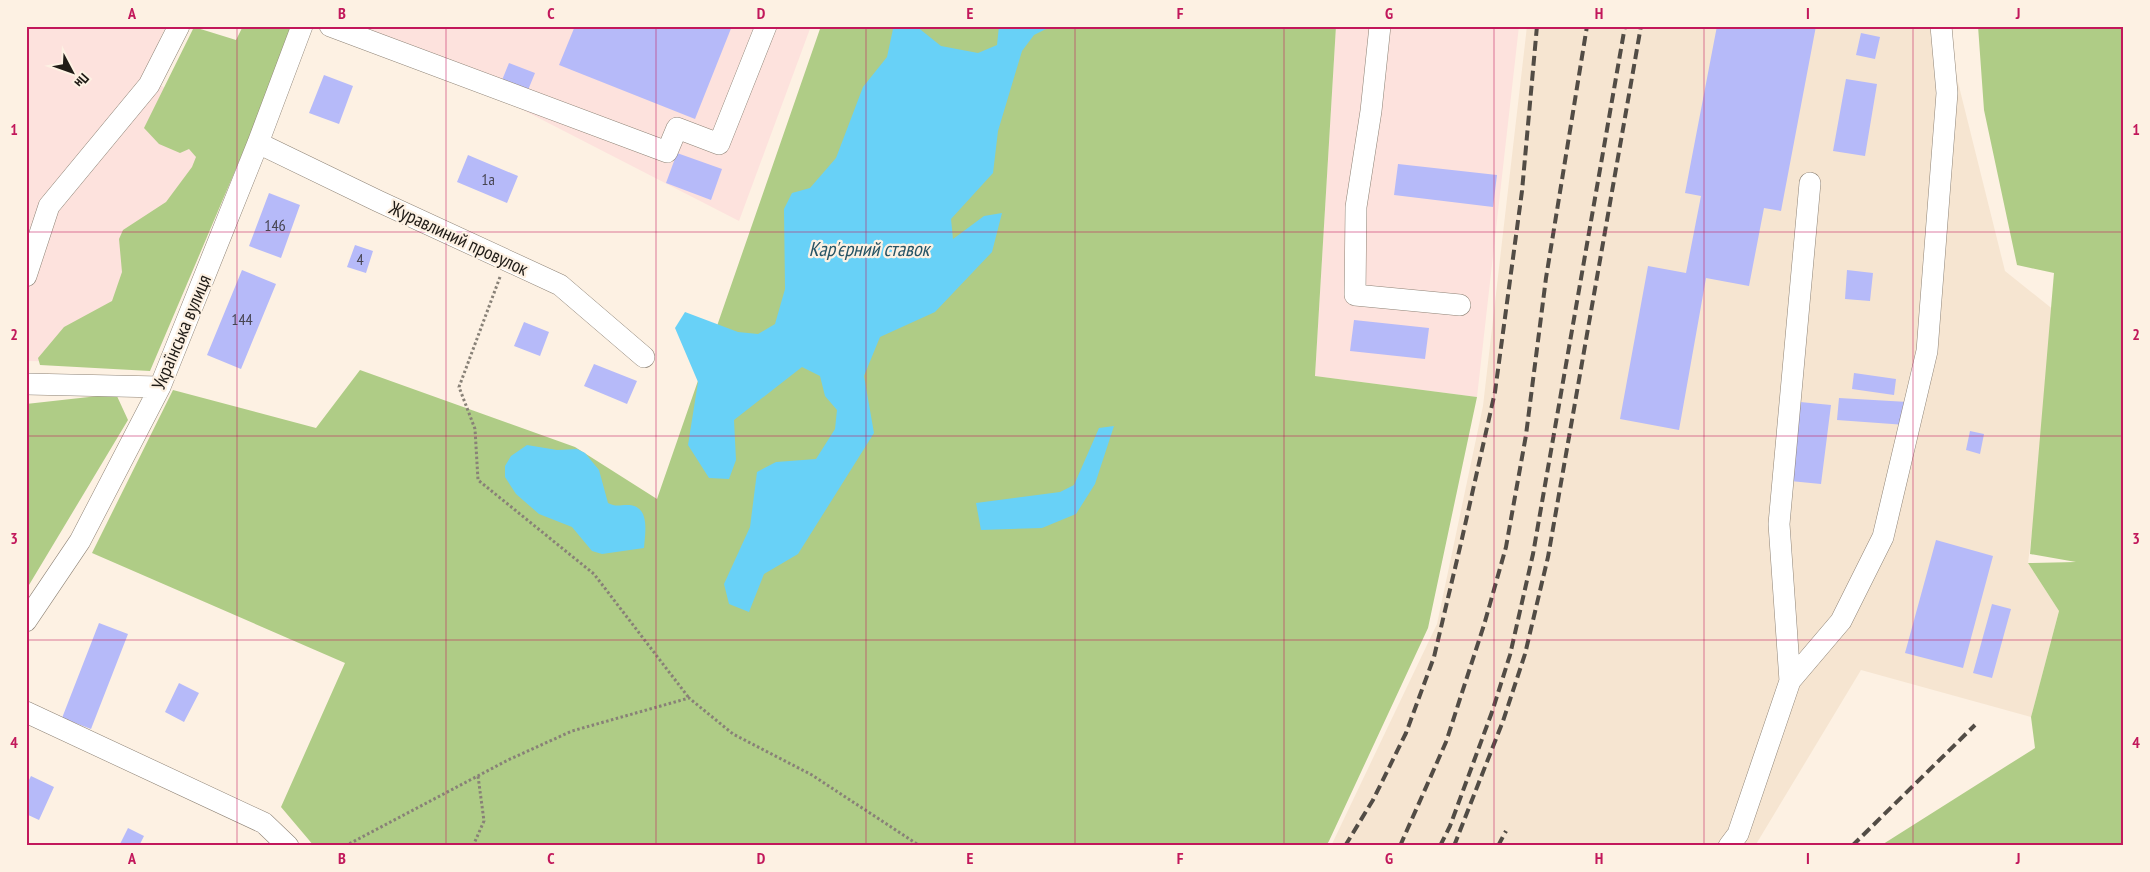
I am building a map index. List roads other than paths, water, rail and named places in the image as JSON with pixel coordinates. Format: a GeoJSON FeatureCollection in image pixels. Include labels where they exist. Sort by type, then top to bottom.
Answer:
{"type":"FeatureCollection","features":[{"type":"Feature","properties":{"kind":"street"},"geometry":{"type":"LineString","coordinates":[[28,266],[49,206],[149,85],[179,26]]}},
{"type":"Feature","properties":{"kind":"street","name":"Українська вулиця"},"geometry":{"type":"LineString","coordinates":[[26,621],[80,541],[160,387],[258,142],[302,26]]}},
{"type":"Feature","properties":{"kind":"street"},"geometry":{"type":"LineString","coordinates":[[330,26],[667,152],[677,128],[719,144],[766,26]]}},
{"type":"Feature","properties":{"kind":"street"},"geometry":{"type":"LineString","coordinates":[[1380,26],[1371,111],[1356,207],[1354,295],[1460,305]]}},
{"type":"Feature","properties":{"kind":"street"},"geometry":{"type":"LineString","coordinates":[[1790,680],[1842,621],[1883,537],[1927,351],[1947,93],[1941,26]]}},
{"type":"Feature","properties":{"kind":"street","name":"Журавлиний провулок"},"geometry":{"type":"LineString","coordinates":[[258,142],[378,201],[560,285],[644,357]]}},
{"type":"Feature","properties":{"kind":"street"},"geometry":{"type":"LineString","coordinates":[[1729,846],[1738,834],[1790,680],[1779,524],[1810,183]]}},
{"type":"Feature","properties":{"kind":"street"},"geometry":{"type":"LineString","coordinates":[[26,384],[160,387]]}},
{"type":"Feature","properties":{"kind":"street"},"geometry":{"type":"LineString","coordinates":[[26,712],[264,823],[288,846]]}},
{"type":"Feature","properties":{"kind":"water","name":"Кар'єрний ставок"},"geometry":{"type":"Polygon","coordinates":[[[902,26],[916,26],[941,46],[978,53],[997,45],[999,26],[1052,26],[1034,35],[1022,51],[998,131],[993,173],[951,219],[953,239],[984,216],[1002,213],[992,252],[935,312],[880,337],[864,376],[874,433],[798,554],[764,574],[749,612],[729,604],[724,584],[750,527],[757,472],[776,462],[816,459],[835,429],[837,410],[825,396],[820,376],[802,367],[734,420],[736,460],[729,479],[709,478],[688,445],[698,382],[675,328],[685,312],[738,332],[758,334],[775,324],[785,289],[784,209],[792,193],[810,188],[836,158],[863,87],[887,57],[893,29],[902,26]]]}},
{"type":"Feature","properties":{"kind":"water"},"geometry":{"type":"Polygon","coordinates":[[[1114,426],[1095,484],[1076,514],[1042,528],[981,530],[976,503],[1060,492],[1074,485],[1099,428],[1114,426]]]}},
{"type":"Feature","properties":{"kind":"water"},"geometry":{"type":"Polygon","coordinates":[[[527,445],[557,450],[577,449],[585,453],[599,470],[608,503],[635,506],[640,510],[645,521],[644,548],[602,554],[592,551],[572,527],[539,514],[516,494],[505,477],[505,466],[511,456],[527,445]]]}},
{"type":"Feature","properties":{"kind":"railway"},"geometry":{"type":"LineString","coordinates":[[1345,846],[1373,800],[1406,733],[1434,657],[1461,543],[1495,392],[1522,191],[1537,26]]}},
{"type":"Feature","properties":{"kind":"railway"},"geometry":{"type":"LineString","coordinates":[[1400,846],[1446,742],[1484,625],[1506,547],[1526,435],[1546,278],[1587,26]]}},
{"type":"Feature","properties":{"kind":"railway"},"geometry":{"type":"LineString","coordinates":[[1440,846],[1450,826],[1492,712],[1510,655],[1533,554],[1625,26]]}},
{"type":"Feature","properties":{"kind":"railway"},"geometry":{"type":"LineString","coordinates":[[1454,846],[1503,721],[1525,654],[1548,557],[1641,26]]}},
{"type":"Feature","properties":{"kind":"railway"},"geometry":{"type":"LineString","coordinates":[[1852,846],[1975,725]]}},
{"type":"Feature","properties":{"kind":"railway"},"geometry":{"type":"LineString","coordinates":[[1498,846],[1506,831]]}}]}
